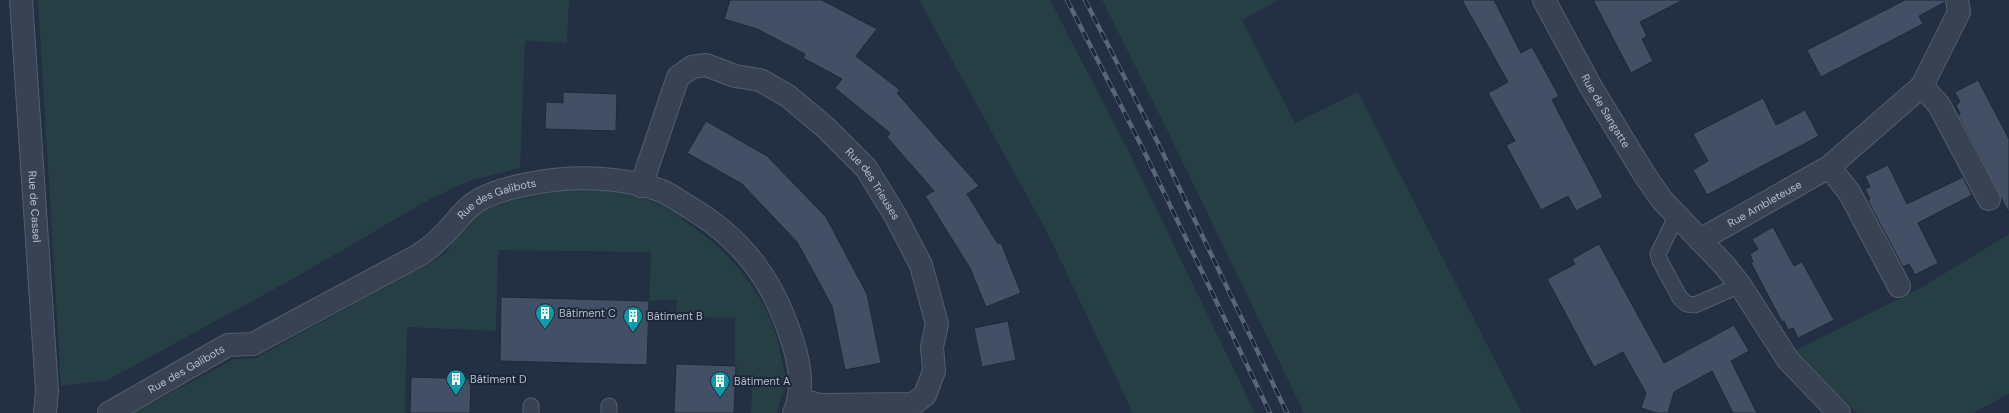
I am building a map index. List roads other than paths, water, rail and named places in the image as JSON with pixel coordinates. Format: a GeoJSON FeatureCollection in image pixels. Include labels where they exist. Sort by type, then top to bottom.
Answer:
{"type":"FeatureCollection","features":[{"type":"Feature","properties":{"kind":"street","name":"Rue de Cassel"},"geometry":{"type":"LineString","coordinates":[[22,0],[47,391],[45,413]]}},
{"type":"Feature","properties":{"kind":"street","name":"Rue de Sangatte"},"geometry":{"type":"LineString","coordinates":[[1544,0],[1592,87],[1644,174],[1676,217],[1725,266],[1740,285],[1788,360],[1839,413]]}},
{"type":"Feature","properties":{"kind":"street","name":"Rue Ambleteuse"},"geometry":{"type":"LineString","coordinates":[[1700,240],[1829,167],[1922,86],[1959,12],[1957,0]]}},
{"type":"Feature","properties":{"kind":"street","name":"Rue des Trieuses"},"geometry":{"type":"LineString","coordinates":[[641,186],[678,77],[692,67],[706,65],[735,76],[760,80],[788,96],[826,128],[866,168],[895,215],[920,266],[937,324],[932,347],[934,371],[925,395],[913,404],[797,407]]}},
{"type":"Feature","properties":{"kind":"street"},"geometry":{"type":"LineString","coordinates":[[1922,86],[1939,105],[1989,199]]}},
{"type":"Feature","properties":{"kind":"street"},"geometry":{"type":"LineString","coordinates":[[1829,167],[1849,192],[1898,286]]}},
{"type":"Feature","properties":{"kind":"street","name":"Rue des Galibots"},"geometry":{"type":"LineString","coordinates":[[109,413],[228,345],[253,344],[419,255],[441,238],[458,219],[479,200],[501,191],[528,184],[562,179],[619,180],[663,192],[721,228],[744,249],[756,266],[782,312],[794,346],[801,385],[797,407]]}},
{"type":"Feature","properties":{"kind":"lane"},"geometry":{"type":"LineString","coordinates":[[1676,217],[1658,254],[1660,261],[1680,298],[1687,304],[1695,305],[1740,285]]}},
{"type":"Feature","properties":{"kind":"railway"},"geometry":{"type":"LineString","coordinates":[[1067,0],[1142,147],[1270,413]]}},
{"type":"Feature","properties":{"kind":"railway"},"geometry":{"type":"LineString","coordinates":[[1085,0],[1158,143],[1287,413]]}},
{"type":"Feature","properties":{"kind":"place","name":"Bâtiment C"},"geometry":{"type":"Point","coordinates":[545,330]}},
{"type":"Feature","properties":{"kind":"place","name":"Bâtiment B"},"geometry":{"type":"Point","coordinates":[633,333]}},
{"type":"Feature","properties":{"kind":"place","name":"Bâtiment D"},"geometry":{"type":"Point","coordinates":[456,396]}},
{"type":"Feature","properties":{"kind":"place","name":"Bâtiment A"},"geometry":{"type":"Point","coordinates":[720,398]}}]}
